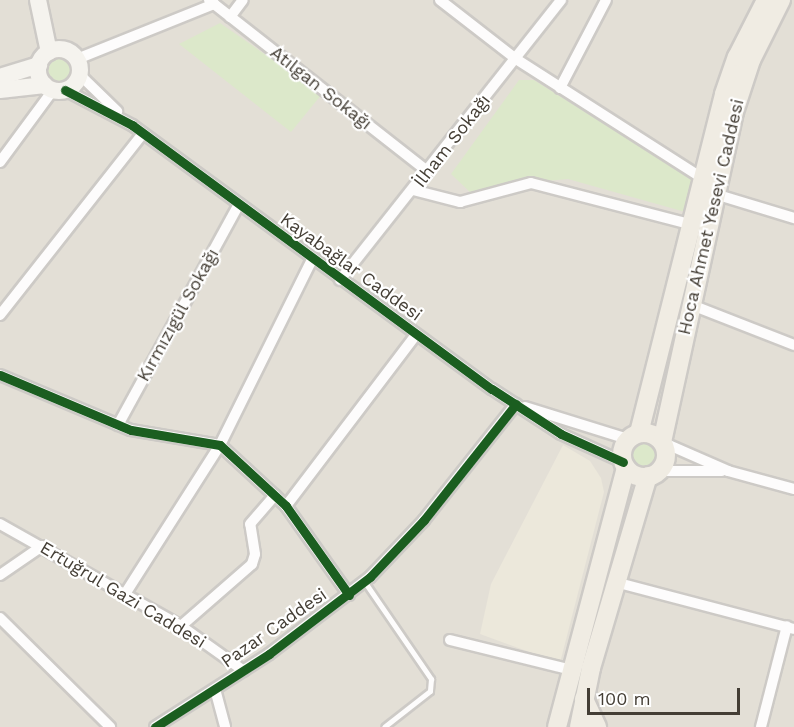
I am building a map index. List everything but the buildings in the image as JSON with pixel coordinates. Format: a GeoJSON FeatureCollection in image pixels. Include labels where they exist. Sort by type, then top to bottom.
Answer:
{"type":"FeatureCollection","features":[{"type":"Feature","properties":{"kind":"main road","name":"Hoca Ahmet Yesevi Caddesi"},"geometry":{"type":"LineString","coordinates":[[634,436],[693,225],[730,75],[766,0]]}},
{"type":"Feature","properties":{"kind":"main road","name":"Hoca Ahmet Yesevi Caddesi"},"geometry":{"type":"LineString","coordinates":[[662,442],[689,304],[745,77],[781,0]]}},
{"type":"Feature","properties":{"kind":"main road"},"geometry":{"type":"LineString","coordinates":[[557,727],[624,465],[622,450],[634,436],[652,434],[662,442],[666,454],[653,474],[615,582],[584,698],[579,727]]}},
{"type":"Feature","properties":{"kind":"main road"},"geometry":{"type":"LineString","coordinates":[[624,465],[635,475],[653,474]]}},
{"type":"Feature","properties":{"kind":"main road"},"geometry":{"type":"LineString","coordinates":[[551,727],[565,697]]}},
{"type":"Feature","properties":{"kind":"main road"},"geometry":{"type":"LineString","coordinates":[[584,698],[597,727]]}},
{"type":"Feature","properties":{"kind":"street"},"geometry":{"type":"LineString","coordinates":[[38,0],[50,56]]}},
{"type":"Feature","properties":{"kind":"street"},"geometry":{"type":"LineString","coordinates":[[45,0],[54,88]]}},
{"type":"Feature","properties":{"kind":"street"},"geometry":{"type":"LineString","coordinates":[[230,16],[243,0]]}},
{"type":"Feature","properties":{"kind":"street"},"geometry":{"type":"LineString","coordinates":[[440,0],[516,59],[704,179]]}},
{"type":"Feature","properties":{"kind":"street","name":"İlham Sokağı"},"geometry":{"type":"LineString","coordinates":[[339,280],[428,172],[561,0]]}},
{"type":"Feature","properties":{"kind":"street"},"geometry":{"type":"LineString","coordinates":[[560,87],[606,0]]}},
{"type":"Feature","properties":{"kind":"street"},"geometry":{"type":"LineString","coordinates":[[0,162],[54,88],[78,67],[212,2]]}},
{"type":"Feature","properties":{"kind":"street","name":"Atılgan Sokağı"},"geometry":{"type":"LineString","coordinates":[[212,2],[428,172]]}},
{"type":"Feature","properties":{"kind":"street"},"geometry":{"type":"LineString","coordinates":[[0,77],[50,56],[78,67]]}},
{"type":"Feature","properties":{"kind":"street","name":"Kayabağlar Caddesi"},"geometry":{"type":"LineString","coordinates":[[78,67],[132,125]]}},
{"type":"Feature","properties":{"kind":"street"},"geometry":{"type":"LineString","coordinates":[[0,90],[54,88]]}},
{"type":"Feature","properties":{"kind":"street","name":"Kayabağlar Caddesi"},"geometry":{"type":"LineString","coordinates":[[54,88],[132,125],[416,335],[561,434],[624,465]]}},
{"type":"Feature","properties":{"kind":"street"},"geometry":{"type":"LineString","coordinates":[[0,315],[143,133]]}},
{"type":"Feature","properties":{"kind":"street"},"geometry":{"type":"LineString","coordinates":[[413,190],[460,202],[531,183],[693,225]]}},
{"type":"Feature","properties":{"kind":"street"},"geometry":{"type":"LineString","coordinates":[[715,194],[794,218]]}},
{"type":"Feature","properties":{"kind":"street","name":"Kırmızıgül Sokağı"},"geometry":{"type":"LineString","coordinates":[[117,425],[239,204]]}},
{"type":"Feature","properties":{"kind":"street"},"geometry":{"type":"LineString","coordinates":[[125,594],[220,445],[312,260]]}},
{"type":"Feature","properties":{"kind":"street"},"geometry":{"type":"LineString","coordinates":[[689,304],[794,345]]}},
{"type":"Feature","properties":{"kind":"street"},"geometry":{"type":"LineString","coordinates":[[286,506],[416,335]]}},
{"type":"Feature","properties":{"kind":"street"},"geometry":{"type":"LineString","coordinates":[[0,375],[117,425],[220,445],[286,506],[349,595]]}},
{"type":"Feature","properties":{"kind":"street","name":"Kayabağlar Caddesi"},"geometry":{"type":"LineString","coordinates":[[516,404],[634,436]]}},
{"type":"Feature","properties":{"kind":"street","name":"Pazar Caddesi"},"geometry":{"type":"LineString","coordinates":[[155,727],[244,671],[364,582],[412,534],[516,404]]}},
{"type":"Feature","properties":{"kind":"street"},"geometry":{"type":"LineString","coordinates":[[662,442],[728,471],[794,489]]}},
{"type":"Feature","properties":{"kind":"street"},"geometry":{"type":"LineString","coordinates":[[653,474],[728,471]]}},
{"type":"Feature","properties":{"kind":"street"},"geometry":{"type":"LineString","coordinates":[[181,626],[252,564],[255,554],[250,524],[275,495]]}},
{"type":"Feature","properties":{"kind":"street","name":"Ertuğrul Gazi Caddesi"},"geometry":{"type":"LineString","coordinates":[[0,524],[181,626],[244,671]]}},
{"type":"Feature","properties":{"kind":"street"},"geometry":{"type":"LineString","coordinates":[[0,575],[42,546]]}},
{"type":"Feature","properties":{"kind":"street"},"geometry":{"type":"LineString","coordinates":[[615,582],[790,628],[761,727]]}},
{"type":"Feature","properties":{"kind":"street"},"geometry":{"type":"LineString","coordinates":[[0,618],[110,727]]}},
{"type":"Feature","properties":{"kind":"street"},"geometry":{"type":"LineString","coordinates":[[450,640],[572,670]]}},
{"type":"Feature","properties":{"kind":"street"},"geometry":{"type":"LineString","coordinates":[[215,690],[225,727]]}},
{"type":"Feature","properties":{"kind":"lane"},"geometry":{"type":"LineString","coordinates":[[364,582],[431,679],[430,691],[384,727]]}},
{"type":"Feature","properties":{"kind":"shaded area"},"geometry":{"type":"Polygon","coordinates":[[[0,0],[794,0],[794,727],[0,727],[0,0]]]}},
{"type":"Feature","properties":{"kind":"shaded area"},"geometry":{"type":"Polygon","coordinates":[[[563,445],[590,461],[601,478],[604,492],[560,663],[480,634],[491,584],[563,445]]]}},
{"type":"Feature","properties":{"kind":"green space"},"geometry":{"type":"Polygon","coordinates":[[[220,23],[322,94],[291,132],[179,44],[220,23]]]}},
{"type":"Feature","properties":{"kind":"green space"},"geometry":{"type":"Polygon","coordinates":[[[59,57],[68,61],[72,70],[68,79],[59,83],[50,79],[46,70],[50,61],[59,57]]]}},
{"type":"Feature","properties":{"kind":"green space"},"geometry":{"type":"Polygon","coordinates":[[[519,80],[534,80],[700,184],[696,215],[568,179],[513,184],[481,196],[471,193],[451,174],[519,80]]]}},
{"type":"Feature","properties":{"kind":"green space"},"geometry":{"type":"Polygon","coordinates":[[[644,441],[654,445],[658,455],[654,465],[644,469],[634,465],[630,455],[634,445],[644,441]]]}},
{"type":"Feature","properties":{"kind":"cycle path"},"geometry":{"type":"LineString","coordinates":[[65,90],[132,125],[492,389],[561,434],[623,462]]}},
{"type":"Feature","properties":{"kind":"cycle path"},"geometry":{"type":"LineString","coordinates":[[0,375],[131,430],[220,445],[286,506],[349,595]]}},
{"type":"Feature","properties":{"kind":"cycle path"},"geometry":{"type":"LineString","coordinates":[[155,727],[269,654],[370,577],[424,520],[516,404]]}}]}
